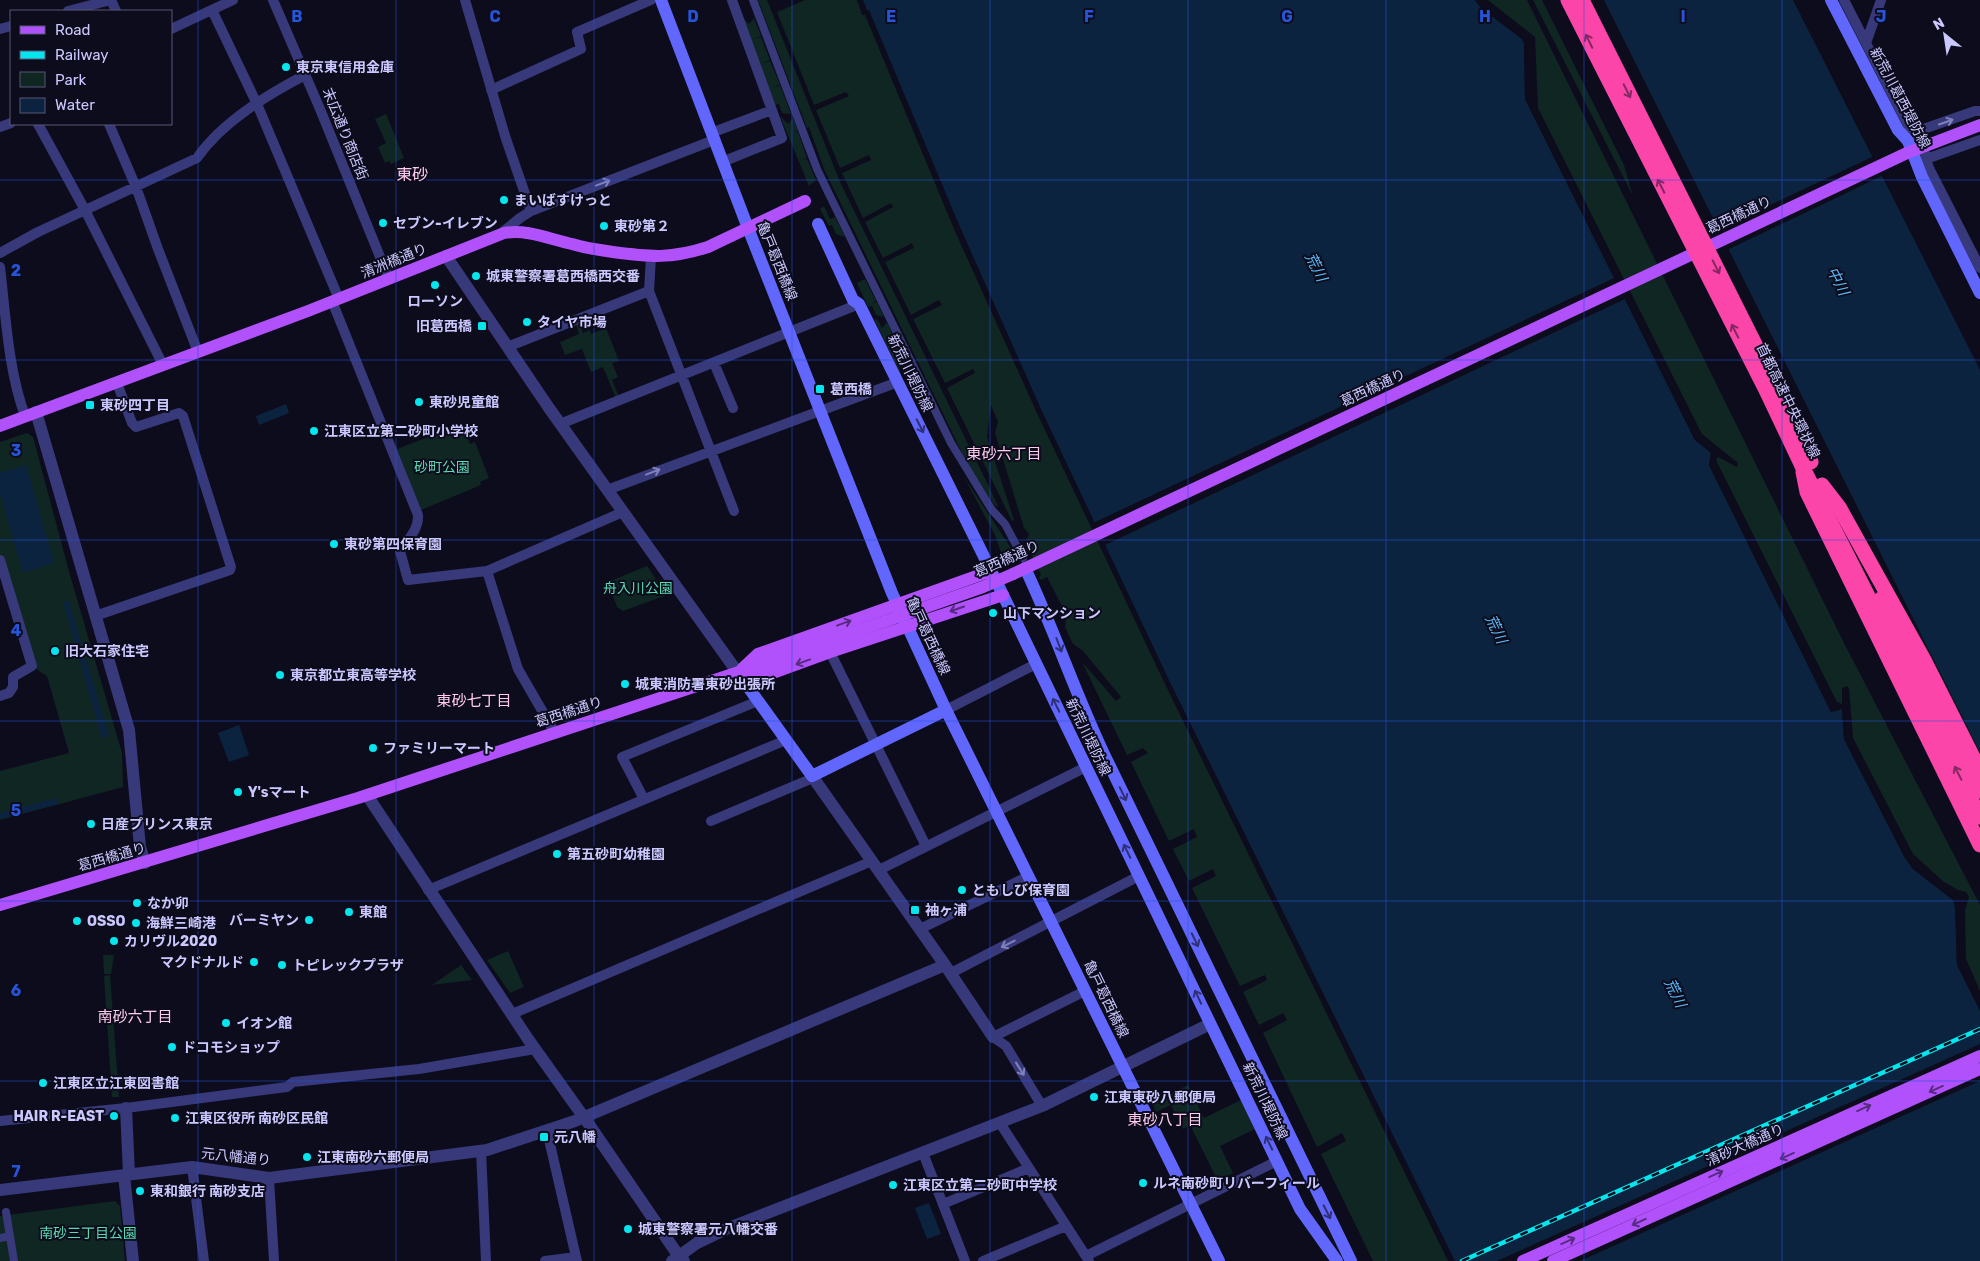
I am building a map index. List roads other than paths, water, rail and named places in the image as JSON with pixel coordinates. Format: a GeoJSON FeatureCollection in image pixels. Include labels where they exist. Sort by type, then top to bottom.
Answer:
{"type":"FeatureCollection","features":[{"type":"Feature","properties":{"kind":"highway","name":"首都高速中央環状線"},"geometry":{"type":"LineString","coordinates":[[1568,0],[1980,817]]}},
{"type":"Feature","properties":{"kind":"highway","name":"首都高速中央環状線"},"geometry":{"type":"LineString","coordinates":[[1582,0],[1774,382],[1822,485],[1980,791]]}},
{"type":"Feature","properties":{"kind":"highway"},"geometry":{"type":"LineString","coordinates":[[1803,468],[1807,492],[1980,845]]}},
{"type":"Feature","properties":{"kind":"highway"},"geometry":{"type":"LineString","coordinates":[[1822,485],[1844,516],[1924,660],[1980,771]]}},
{"type":"Feature","properties":{"kind":"main road","name":"亀戸葛西橋線"},"geometry":{"type":"LineString","coordinates":[[660,0],[896,604],[946,710],[1219,1261]]}},
{"type":"Feature","properties":{"kind":"main road","name":"新荒川葛西堤防線"},"geometry":{"type":"LineString","coordinates":[[1831,0],[1898,130],[1908,141],[1922,177],[1980,293]]}},
{"type":"Feature","properties":{"kind":"main road","name":"葛西橋通り"},"geometry":{"type":"LineString","coordinates":[[0,905],[367,795],[738,673],[988,585],[1012,574],[1028,563],[1907,153],[1980,125]]}},
{"type":"Feature","properties":{"kind":"main road","name":"清洲橋通り"},"geometry":{"type":"LineString","coordinates":[[0,426],[336,300],[498,235],[518,232],[592,249],[651,257],[692,252],[805,201]]}},
{"type":"Feature","properties":{"kind":"main road","name":"新荒川堤防線"},"geometry":{"type":"LineString","coordinates":[[818,224],[853,300],[859,304],[1003,595],[1300,1209],[1337,1261]]}},
{"type":"Feature","properties":{"kind":"main road","name":"新荒川堤防線"},"geometry":{"type":"LineString","coordinates":[[1028,563],[1077,695],[1104,754],[1351,1261]]}},
{"type":"Feature","properties":{"kind":"main road"},"geometry":{"type":"LineString","coordinates":[[738,673],[758,654],[991,571]]}},
{"type":"Feature","properties":{"kind":"main road"},"geometry":{"type":"LineString","coordinates":[[738,673],[767,675],[830,652],[1003,595]]}},
{"type":"Feature","properties":{"kind":"main road"},"geometry":{"type":"LineString","coordinates":[[738,673],[812,777],[946,710]]}},
{"type":"Feature","properties":{"kind":"main road","name":"清砂大橋通り"},"geometry":{"type":"LineString","coordinates":[[1523,1261],[1980,1056]]}},
{"type":"Feature","properties":{"kind":"main road","name":"清砂大橋通り"},"geometry":{"type":"LineString","coordinates":[[1553,1261],[1980,1069]]}},
{"type":"Feature","properties":{"kind":"street"},"geometry":{"type":"LineString","coordinates":[[72,10],[111,0],[116,10]]}},
{"type":"Feature","properties":{"kind":"street"},"geometry":{"type":"LineString","coordinates":[[172,29],[233,0]]}},
{"type":"Feature","properties":{"kind":"street","name":"末広通り商店街"},"geometry":{"type":"LineString","coordinates":[[273,0],[306,75],[389,279]]}},
{"type":"Feature","properties":{"kind":"street"},"geometry":{"type":"LineString","coordinates":[[464,0],[531,211]]}},
{"type":"Feature","properties":{"kind":"street"},"geometry":{"type":"LineString","coordinates":[[492,90],[581,48],[577,32],[651,0]]}},
{"type":"Feature","properties":{"kind":"street"},"geometry":{"type":"LineString","coordinates":[[722,162],[782,138],[732,0]]}},
{"type":"Feature","properties":{"kind":"street","name":"新荒川堤防線"},"geometry":{"type":"LineString","coordinates":[[753,0],[817,169],[827,190],[951,443],[992,510],[1005,524],[1028,563]]}},
{"type":"Feature","properties":{"kind":"street"},"geometry":{"type":"LineString","coordinates":[[1844,0],[1912,133],[1917,136],[1926,159],[1979,264]]}},
{"type":"Feature","properties":{"kind":"street"},"geometry":{"type":"LineString","coordinates":[[1866,43],[1880,0]]}},
{"type":"Feature","properties":{"kind":"street"},"geometry":{"type":"LineString","coordinates":[[212,10],[257,104],[336,300],[418,515],[416,529],[400,551],[408,580],[487,571],[623,512]]}},
{"type":"Feature","properties":{"kind":"street"},"geometry":{"type":"LineString","coordinates":[[0,253],[85,210],[197,158],[228,124],[283,86],[306,75]]}},
{"type":"Feature","properties":{"kind":"street"},"geometry":{"type":"LineString","coordinates":[[498,235],[531,211],[712,137],[772,110]]}},
{"type":"Feature","properties":{"kind":"street"},"geometry":{"type":"LineString","coordinates":[[1912,133],[1974,111],[1980,111]]}},
{"type":"Feature","properties":{"kind":"street"},"geometry":{"type":"LineString","coordinates":[[39,125],[85,210],[163,365]]}},
{"type":"Feature","properties":{"kind":"street"},"geometry":{"type":"LineString","coordinates":[[110,125],[136,187],[198,352]]}},
{"type":"Feature","properties":{"kind":"street"},"geometry":{"type":"LineString","coordinates":[[1926,159],[1980,140]]}},
{"type":"Feature","properties":{"kind":"street"},"geometry":{"type":"LineString","coordinates":[[1959,252],[1979,264]]}},
{"type":"Feature","properties":{"kind":"street"},"geometry":{"type":"LineString","coordinates":[[446,256],[560,424],[738,673]]}},
{"type":"Feature","properties":{"kind":"street"},"geometry":{"type":"LineString","coordinates":[[651,257],[649,291],[734,511]]}},
{"type":"Feature","properties":{"kind":"street"},"geometry":{"type":"LineString","coordinates":[[0,267],[10,352],[18,395],[30,414],[95,616],[132,740],[140,848],[145,863]]}},
{"type":"Feature","properties":{"kind":"street"},"geometry":{"type":"LineString","coordinates":[[507,348],[649,291]]}},
{"type":"Feature","properties":{"kind":"street"},"geometry":{"type":"LineString","coordinates":[[560,424],[859,304]]}},
{"type":"Feature","properties":{"kind":"street"},"geometry":{"type":"LineString","coordinates":[[714,363],[733,408]]}},
{"type":"Feature","properties":{"kind":"street"},"geometry":{"type":"LineString","coordinates":[[607,490],[898,382]]}},
{"type":"Feature","properties":{"kind":"street"},"geometry":{"type":"LineString","coordinates":[[95,616],[230,570],[231,567],[183,416],[179,413],[142,427],[136,427],[132,423],[117,383]]}},
{"type":"Feature","properties":{"kind":"street"},"geometry":{"type":"LineString","coordinates":[[0,560],[32,666],[13,677],[14,686],[9,693],[0,696]]}},
{"type":"Feature","properties":{"kind":"street"},"geometry":{"type":"LineString","coordinates":[[487,571],[518,669],[555,733]]}},
{"type":"Feature","properties":{"kind":"street"},"geometry":{"type":"LineString","coordinates":[[830,652],[926,846]]}},
{"type":"Feature","properties":{"kind":"street"},"geometry":{"type":"LineString","coordinates":[[946,710],[1036,664]]}},
{"type":"Feature","properties":{"kind":"street"},"geometry":{"type":"LineString","coordinates":[[644,799],[622,757],[758,701]]}},
{"type":"Feature","properties":{"kind":"street"},"geometry":{"type":"LineString","coordinates":[[428,890],[786,740]]}},
{"type":"Feature","properties":{"kind":"street"},"geometry":{"type":"LineString","coordinates":[[512,1014],[926,846],[1086,768]]}},
{"type":"Feature","properties":{"kind":"street"},"geometry":{"type":"LineString","coordinates":[[711,821],[812,777],[948,969],[993,1037],[1006,1046],[1042,1106]]}},
{"type":"Feature","properties":{"kind":"street"},"geometry":{"type":"LineString","coordinates":[[367,795],[534,1049],[584,1117],[679,1260],[697,1243],[726,1230],[1042,1106],[1210,1024]]}},
{"type":"Feature","properties":{"kind":"street"},"geometry":{"type":"LineString","coordinates":[[920,929],[1029,876]]}},
{"type":"Feature","properties":{"kind":"street"},"geometry":{"type":"LineString","coordinates":[[948,969],[1051,922],[1139,876]]}},
{"type":"Feature","properties":{"kind":"street","name":"元八幡通り"},"geometry":{"type":"LineString","coordinates":[[0,1190],[192,1167],[269,1178],[481,1151],[584,1117],[948,969]]}},
{"type":"Feature","properties":{"kind":"street"},"geometry":{"type":"LineString","coordinates":[[993,1037],[1085,991]]}},
{"type":"Feature","properties":{"kind":"street"},"geometry":{"type":"LineString","coordinates":[[0,1121],[126,1108],[287,1087],[293,1082],[419,1069],[534,1049]]}},
{"type":"Feature","properties":{"kind":"street"},"geometry":{"type":"LineString","coordinates":[[126,1108],[127,1175],[133,1261]]}},
{"type":"Feature","properties":{"kind":"street"},"geometry":{"type":"LineString","coordinates":[[1000,1123],[1088,1258],[1277,1161]]}},
{"type":"Feature","properties":{"kind":"street"},"geometry":{"type":"LineString","coordinates":[[545,1261],[577,1259],[546,1131]]}},
{"type":"Feature","properties":{"kind":"street"},"geometry":{"type":"LineString","coordinates":[[481,1151],[486,1261]]}},
{"type":"Feature","properties":{"kind":"street"},"geometry":{"type":"LineString","coordinates":[[924,1153],[966,1261]]}},
{"type":"Feature","properties":{"kind":"street"},"geometry":{"type":"LineString","coordinates":[[192,1167],[204,1261]]}},
{"type":"Feature","properties":{"kind":"street"},"geometry":{"type":"LineString","coordinates":[[943,1204],[1029,1168]]}},
{"type":"Feature","properties":{"kind":"street"},"geometry":{"type":"LineString","coordinates":[[269,1178],[274,1261]]}},
{"type":"Feature","properties":{"kind":"street"},"geometry":{"type":"LineString","coordinates":[[6,1212],[14,1261]]}},
{"type":"Feature","properties":{"kind":"street"},"geometry":{"type":"LineString","coordinates":[[983,1261],[1002,1258],[1066,1226]]}},
{"type":"Feature","properties":{"kind":"street"},"geometry":{"type":"LineString","coordinates":[[0,1238],[10,1236]]}},
{"type":"Feature","properties":{"kind":"water","name":"荒川"},"geometry":{"type":"Polygon","coordinates":[[[863,0],[1475,0],[1480,7],[1522,39],[1524,44],[1525,99],[1695,440],[1711,453],[1709,465],[1831,712],[1842,709],[1844,739],[1905,858],[1913,869],[1953,900],[1955,907],[1957,965],[1980,1011],[1980,1261],[1455,1261],[1169,680],[1041,409],[960,227],[869,10],[867,10],[863,0]]]}},
{"type":"Feature","properties":{"kind":"water","name":"中川"},"geometry":{"type":"Polygon","coordinates":[[[1604,0],[1793,0],[1980,370],[1980,752],[1604,0]]]}},
{"type":"Feature","properties":{"kind":"water"},"geometry":{"type":"Polygon","coordinates":[[[286,404],[289,413],[259,425],[256,416],[286,404]]]}},
{"type":"Feature","properties":{"kind":"water"},"geometry":{"type":"Polygon","coordinates":[[[26,465],[54,563],[23,573],[0,493],[0,473],[26,465]]]}},
{"type":"Feature","properties":{"kind":"water"},"geometry":{"type":"Polygon","coordinates":[[[65,600],[69,603],[109,736],[102,738],[64,605],[65,600]]]}},
{"type":"Feature","properties":{"kind":"water"},"geometry":{"type":"Polygon","coordinates":[[[239,725],[249,755],[229,762],[218,733],[239,725]]]}},
{"type":"Feature","properties":{"kind":"water"},"geometry":{"type":"Polygon","coordinates":[[[56,798],[58,804],[0,819],[0,813],[56,798]]]}},
{"type":"Feature","properties":{"kind":"water"},"geometry":{"type":"Polygon","coordinates":[[[929,1203],[941,1234],[927,1239],[915,1208],[929,1203]]]}},
{"type":"Feature","properties":{"kind":"railway"},"geometry":{"type":"LineString","coordinates":[[1462,1261],[1980,1029]]}},
{"type":"Feature","properties":{"kind":"place","name":"東京東信用金庫"},"geometry":{"type":"Point","coordinates":[286,67]}},
{"type":"Feature","properties":{"kind":"place","name":"まいばすけっと"},"geometry":{"type":"Point","coordinates":[504,200]}},
{"type":"Feature","properties":{"kind":"place","name":"セブン-イレブン"},"geometry":{"type":"Point","coordinates":[383,223]}},
{"type":"Feature","properties":{"kind":"place","name":"東砂第２"},"geometry":{"type":"Point","coordinates":[604,226]}},
{"type":"Feature","properties":{"kind":"place","name":"城東警察署葛西橋西交番"},"geometry":{"type":"Point","coordinates":[476,276]}},
{"type":"Feature","properties":{"kind":"place","name":"ローソン"},"geometry":{"type":"Point","coordinates":[435,285]}},
{"type":"Feature","properties":{"kind":"place","name":"タイヤ市場"},"geometry":{"type":"Point","coordinates":[527,322]}},
{"type":"Feature","properties":{"kind":"place","name":"旧葛西橋"},"geometry":{"type":"Point","coordinates":[482,326]}},
{"type":"Feature","properties":{"kind":"place","name":"葛西橋"},"geometry":{"type":"Point","coordinates":[820,389]}},
{"type":"Feature","properties":{"kind":"place","name":"東砂児童館"},"geometry":{"type":"Point","coordinates":[419,402]}},
{"type":"Feature","properties":{"kind":"place","name":"東砂四丁目"},"geometry":{"type":"Point","coordinates":[90,405]}},
{"type":"Feature","properties":{"kind":"place","name":"江東区立第二砂町小学校"},"geometry":{"type":"Point","coordinates":[314,431]}},
{"type":"Feature","properties":{"kind":"place","name":"東砂第四保育園"},"geometry":{"type":"Point","coordinates":[334,544]}},
{"type":"Feature","properties":{"kind":"place","name":"山下マンション"},"geometry":{"type":"Point","coordinates":[993,613]}},
{"type":"Feature","properties":{"kind":"place","name":"旧大石家住宅"},"geometry":{"type":"Point","coordinates":[55,651]}},
{"type":"Feature","properties":{"kind":"place","name":"東京都立東高等学校"},"geometry":{"type":"Point","coordinates":[280,675]}},
{"type":"Feature","properties":{"kind":"place","name":"城東消防署東砂出張所"},"geometry":{"type":"Point","coordinates":[625,684]}},
{"type":"Feature","properties":{"kind":"place","name":"ファミリーマート"},"geometry":{"type":"Point","coordinates":[373,748]}},
{"type":"Feature","properties":{"kind":"place","name":"Y'sマート"},"geometry":{"type":"Point","coordinates":[238,792]}},
{"type":"Feature","properties":{"kind":"place","name":"日産プリンス東京"},"geometry":{"type":"Point","coordinates":[91,824]}},
{"type":"Feature","properties":{"kind":"place","name":"第五砂町幼稚園"},"geometry":{"type":"Point","coordinates":[557,854]}},
{"type":"Feature","properties":{"kind":"place","name":"ともしび保育園"},"geometry":{"type":"Point","coordinates":[962,890]}},
{"type":"Feature","properties":{"kind":"place","name":"なか卯"},"geometry":{"type":"Point","coordinates":[137,903]}},
{"type":"Feature","properties":{"kind":"place","name":"袖ヶ浦"},"geometry":{"type":"Point","coordinates":[915,910]}},
{"type":"Feature","properties":{"kind":"place","name":"東館"},"geometry":{"type":"Point","coordinates":[349,912]}},
{"type":"Feature","properties":{"kind":"place","name":"バーミヤン"},"geometry":{"type":"Point","coordinates":[309,920]}},
{"type":"Feature","properties":{"kind":"place","name":"OSSO"},"geometry":{"type":"Point","coordinates":[77,921]}},
{"type":"Feature","properties":{"kind":"place","name":"海鮮三崎港"},"geometry":{"type":"Point","coordinates":[136,923]}},
{"type":"Feature","properties":{"kind":"place","name":"カリヴル2020"},"geometry":{"type":"Point","coordinates":[114,941]}},
{"type":"Feature","properties":{"kind":"place","name":"マクドナルド"},"geometry":{"type":"Point","coordinates":[254,962]}},
{"type":"Feature","properties":{"kind":"place","name":"トピレックプラザ"},"geometry":{"type":"Point","coordinates":[282,965]}},
{"type":"Feature","properties":{"kind":"place","name":"イオン館"},"geometry":{"type":"Point","coordinates":[226,1023]}},
{"type":"Feature","properties":{"kind":"place","name":"ドコモショップ"},"geometry":{"type":"Point","coordinates":[172,1047]}},
{"type":"Feature","properties":{"kind":"place","name":"江東区立江東図書館"},"geometry":{"type":"Point","coordinates":[43,1083]}},
{"type":"Feature","properties":{"kind":"place","name":"江東東砂八郵便局"},"geometry":{"type":"Point","coordinates":[1094,1097]}},
{"type":"Feature","properties":{"kind":"place","name":"HAIR R-EAST"},"geometry":{"type":"Point","coordinates":[114,1116]}},
{"type":"Feature","properties":{"kind":"place","name":"江東区役所 南砂区民館"},"geometry":{"type":"Point","coordinates":[175,1118]}},
{"type":"Feature","properties":{"kind":"place","name":"元八幡"},"geometry":{"type":"Point","coordinates":[544,1137]}},
{"type":"Feature","properties":{"kind":"place","name":"江東南砂六郵便局"},"geometry":{"type":"Point","coordinates":[307,1157]}},
{"type":"Feature","properties":{"kind":"place","name":"ルネ南砂町リバーフィール"},"geometry":{"type":"Point","coordinates":[1143,1183]}},
{"type":"Feature","properties":{"kind":"place","name":"江東区立第二砂町中学校"},"geometry":{"type":"Point","coordinates":[893,1185]}},
{"type":"Feature","properties":{"kind":"place","name":"東和銀行 南砂支店"},"geometry":{"type":"Point","coordinates":[140,1191]}},
{"type":"Feature","properties":{"kind":"place","name":"城東警察署元八幡交番"},"geometry":{"type":"Point","coordinates":[628,1229]}},
{"type":"Feature","properties":{"kind":"district","name":"東砂"},"geometry":{"type":"Point","coordinates":[412,174]}},
{"type":"Feature","properties":{"kind":"district","name":"東砂六丁目"},"geometry":{"type":"Point","coordinates":[1004,454]}},
{"type":"Feature","properties":{"kind":"district","name":"東砂七丁目"},"geometry":{"type":"Point","coordinates":[474,701]}},
{"type":"Feature","properties":{"kind":"district","name":"南砂六丁目"},"geometry":{"type":"Point","coordinates":[135,1017]}},
{"type":"Feature","properties":{"kind":"district","name":"東砂八丁目"},"geometry":{"type":"Point","coordinates":[1165,1120]}},
{"type":"Feature","properties":{"kind":"park label","name":"砂町公園"},"geometry":{"type":"Point","coordinates":[442,467]}},
{"type":"Feature","properties":{"kind":"park label","name":"舟入川公園"},"geometry":{"type":"Point","coordinates":[638,588]}},
{"type":"Feature","properties":{"kind":"park label","name":"南砂三丁目公園"},"geometry":{"type":"Point","coordinates":[88,1233]}}]}
